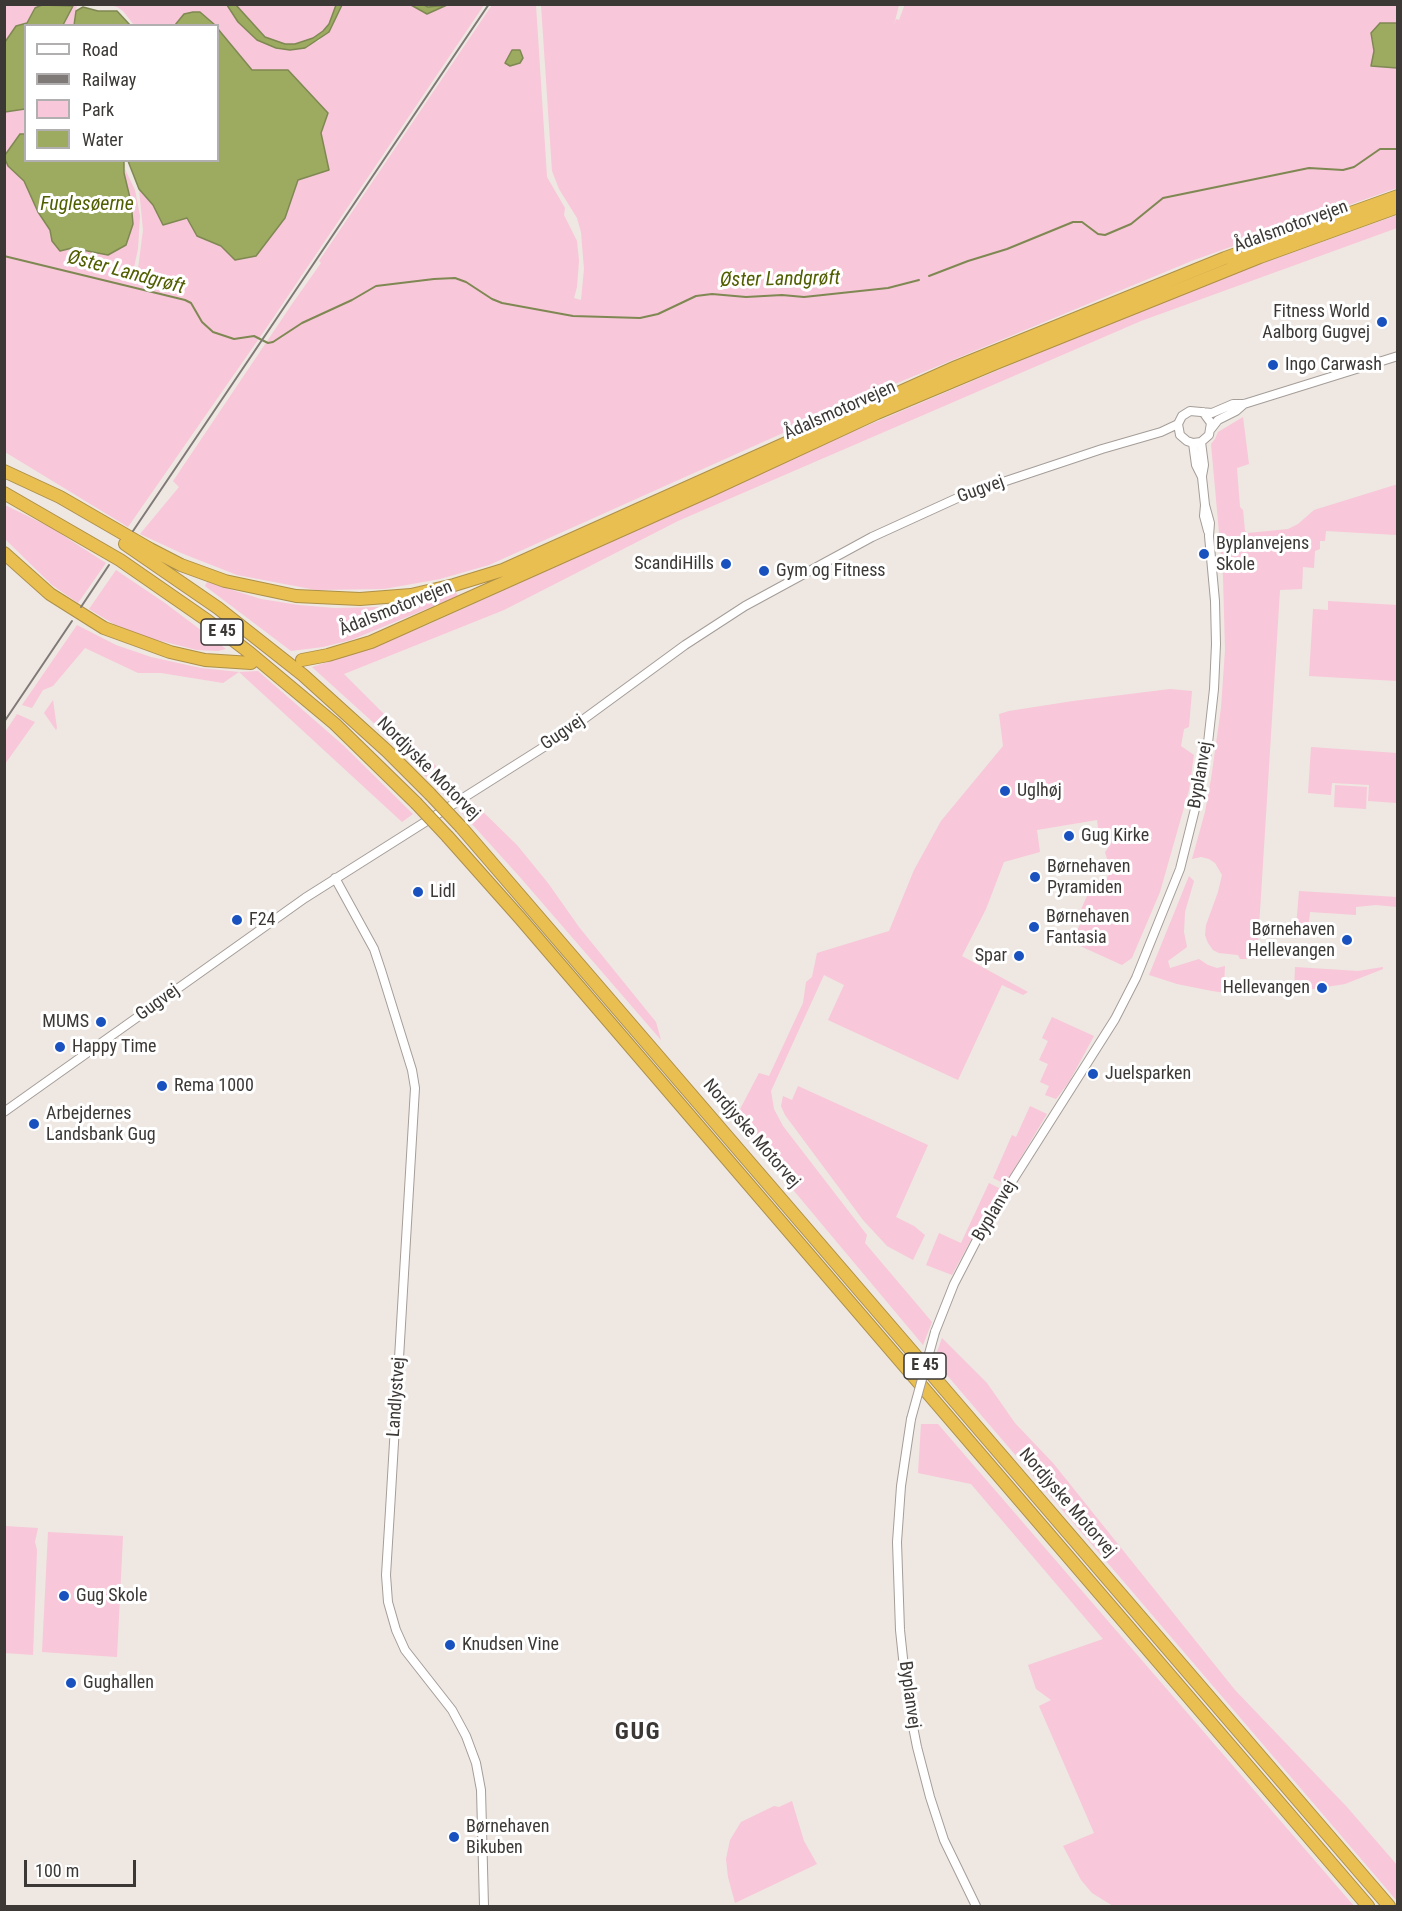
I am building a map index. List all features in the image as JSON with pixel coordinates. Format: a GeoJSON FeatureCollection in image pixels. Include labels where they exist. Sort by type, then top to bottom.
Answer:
{"type":"FeatureCollection","features":[{"type":"Feature","properties":{"kind":"highway","name":"Ådalsmotorvejen"},"geometry":{"type":"LineString","coordinates":[[4,473],[60,497],[181,565],[225,581],[296,596],[360,599],[411,595],[503,570],[956,367],[1225,258],[1398,195]]}},
{"type":"Feature","properties":{"kind":"highway","name":"Ådalsmotorvejen"},"geometry":{"type":"LineString","coordinates":[[302,660],[371,642],[877,413],[1260,257],[1398,207]]}},
{"type":"Feature","properties":{"kind":"highway","name":"Nordjyske Motorvej"},"geometry":{"type":"LineString","coordinates":[[4,473],[129,546],[218,608],[303,675],[387,751],[461,826],[1389,1906]]}},
{"type":"Feature","properties":{"kind":"highway","name":"Nordjyske Motorvej"},"geometry":{"type":"LineString","coordinates":[[4,493],[120,560],[217,627],[335,724],[416,803],[527,926],[1368,1906]]}},
{"type":"Feature","properties":{"kind":"highway"},"geometry":{"type":"LineString","coordinates":[[4,553],[50,594],[104,628],[170,652],[205,660],[251,663]]}},
{"type":"Feature","properties":{"kind":"street"},"geometry":{"type":"LineString","coordinates":[[1244,404],[1218,420],[1208,437],[1197,443],[1187,441],[1180,435],[1178,424],[1182,416],[1190,411],[1212,413],[1233,404],[1244,404],[1398,356]]}},
{"type":"Feature","properties":{"kind":"street"},"geometry":{"type":"LineString","coordinates":[[1203,412],[1209,419],[1211,429]]}},
{"type":"Feature","properties":{"kind":"street","name":"Gugvej"},"geometry":{"type":"LineString","coordinates":[[4,1112],[335,878],[549,743],[709,628],[770,592],[872,537],[964,495],[1161,432],[1178,424]]}},
{"type":"Feature","properties":{"kind":"street","name":"Gugvej"},"geometry":{"type":"LineString","coordinates":[[1161,432],[1180,435]]}},
{"type":"Feature","properties":{"kind":"street","name":"Byplanvej"},"geometry":{"type":"LineString","coordinates":[[976,1906],[944,1840],[917,1747],[907,1696],[900,1630],[897,1542],[901,1486],[911,1419],[935,1332],[954,1284],[985,1224],[1115,1019],[1136,978],[1180,869],[1207,752],[1214,689],[1215,601],[1209,515],[1205,505],[1202,477],[1204,465],[1197,443]]}},
{"type":"Feature","properties":{"kind":"street","name":"Landlystvej"},"geometry":{"type":"LineString","coordinates":[[335,878],[374,949],[407,1052],[415,1088],[388,1532],[386,1575],[388,1602],[396,1630],[405,1650],[452,1710],[466,1736],[476,1763],[481,1790],[484,1906]]}},
{"type":"Feature","properties":{"kind":"green space"},"geometry":{"type":"Polygon","coordinates":[[[905,4],[1397,5],[1397,23],[1380,23],[1371,33],[1374,51],[1371,65],[1397,68],[1397,188],[1194,260],[861,398],[489,565],[440,579],[384,589],[316,590],[237,575],[140,534],[179,487],[173,481],[492,5],[536,5],[547,177],[565,208],[564,215],[577,241],[579,261],[574,298],[581,300],[584,269],[581,232],[577,218],[559,189],[552,171],[541,5],[899,5],[894,25],[896,19],[899,20],[905,4]]]}},
{"type":"Feature","properties":{"kind":"green space"},"geometry":{"type":"Polygon","coordinates":[[[5,5],[42,5],[34,8],[27,23],[15,27],[5,42],[5,5]]]}},
{"type":"Feature","properties":{"kind":"green space"},"geometry":{"type":"Polygon","coordinates":[[[72,5],[77,5],[73,24],[64,24],[72,5]]]}},
{"type":"Feature","properties":{"kind":"green space"},"geometry":{"type":"Polygon","coordinates":[[[110,5],[227,5],[238,22],[257,40],[276,48],[319,41],[342,5],[411,5],[427,14],[447,5],[484,5],[267,327],[128,527],[5,452],[4,159],[24,181],[38,212],[50,230],[52,241],[72,248],[108,255],[125,169],[135,190],[140,216],[138,249],[133,272],[142,275],[138,269],[143,230],[139,189],[153,205],[163,224],[187,218],[197,236],[221,246],[235,260],[285,218],[298,180],[329,170],[321,133],[288,70],[252,70],[219,30],[219,24],[214,24],[208,18],[184,14],[176,24],[133,24],[123,11],[110,5]]]}},
{"type":"Feature","properties":{"kind":"green space"},"geometry":{"type":"Polygon","coordinates":[[[236,5],[336,5],[329,24],[323,31],[313,38],[296,44],[285,44],[264,37],[236,5]]]}},
{"type":"Feature","properties":{"kind":"green space"},"geometry":{"type":"Polygon","coordinates":[[[24,109],[24,134],[20,134],[5,155],[4,112],[24,109]]]}},
{"type":"Feature","properties":{"kind":"green space"},"geometry":{"type":"Polygon","coordinates":[[[1397,215],[1397,228],[1141,321],[678,521],[504,610],[344,674],[457,787],[444,795],[376,725],[312,667],[365,650],[427,625],[852,432],[1067,341],[1244,270],[1397,215]]]}},
{"type":"Feature","properties":{"kind":"green space"},"geometry":{"type":"Polygon","coordinates":[[[1243,417],[1249,464],[1237,468],[1240,507],[1243,510],[1245,531],[1248,533],[1288,529],[1298,524],[1314,510],[1398,484],[1397,535],[1326,531],[1325,541],[1320,541],[1320,549],[1315,551],[1314,568],[1303,567],[1302,589],[1280,590],[1257,959],[1240,959],[1238,955],[1219,953],[1213,950],[1208,943],[1205,935],[1206,925],[1222,875],[1215,863],[1209,859],[1201,857],[1192,859],[1211,779],[1221,708],[1225,650],[1223,577],[1211,444],[1218,432],[1243,417]]]}},
{"type":"Feature","properties":{"kind":"green space"},"geometry":{"type":"Polygon","coordinates":[[[5,505],[50,527],[106,563],[78,603],[52,585],[5,539],[5,505]]]}},
{"type":"Feature","properties":{"kind":"green space"},"geometry":{"type":"Polygon","coordinates":[[[116,570],[226,649],[197,650],[149,638],[115,625],[89,609],[116,570]]]}},
{"type":"Feature","properties":{"kind":"green space"},"geometry":{"type":"Polygon","coordinates":[[[207,582],[261,599],[335,608],[380,607],[455,591],[458,596],[351,640],[323,647],[291,651],[205,586],[207,582]]]}},
{"type":"Feature","properties":{"kind":"green space"},"geometry":{"type":"Polygon","coordinates":[[[1328,601],[1397,605],[1397,681],[1309,676],[1313,609],[1328,610],[1328,601]]]}},
{"type":"Feature","properties":{"kind":"green space"},"geometry":{"type":"Polygon","coordinates":[[[77,625],[116,645],[151,657],[201,668],[239,672],[223,683],[161,673],[138,673],[85,648],[53,686],[43,690],[32,708],[22,705],[77,625]]]}},
{"type":"Feature","properties":{"kind":"green space"},"geometry":{"type":"Polygon","coordinates":[[[258,671],[343,745],[413,814],[402,822],[239,672],[258,671]]]}},
{"type":"Feature","properties":{"kind":"green space"},"geometry":{"type":"Polygon","coordinates":[[[1170,689],[1192,691],[1189,727],[1184,729],[1181,746],[1194,755],[1189,790],[1160,892],[1132,958],[1122,965],[1067,940],[1073,940],[1084,915],[1080,912],[1093,882],[1105,880],[1111,872],[1105,852],[1108,848],[1107,843],[1104,835],[1099,835],[1097,820],[1037,830],[1040,852],[1004,862],[986,909],[962,956],[1028,992],[1023,995],[1002,985],[958,1080],[828,1020],[844,985],[824,975],[771,1091],[774,1109],[783,1126],[867,1235],[865,1243],[932,1322],[923,1345],[733,1118],[737,1115],[759,1073],[769,1076],[803,1003],[806,982],[812,977],[817,953],[889,931],[914,870],[941,821],[1003,746],[999,714],[1073,701],[1170,689]]]}},
{"type":"Feature","properties":{"kind":"green space"},"geometry":{"type":"Polygon","coordinates":[[[53,700],[57,728],[56,730],[44,713],[53,700]]]}},
{"type":"Feature","properties":{"kind":"green space"},"geometry":{"type":"Polygon","coordinates":[[[17,714],[35,722],[5,764],[5,732],[17,714]]]}},
{"type":"Feature","properties":{"kind":"green space"},"geometry":{"type":"Polygon","coordinates":[[[1311,747],[1397,753],[1397,803],[1368,801],[1369,785],[1332,783],[1331,795],[1308,793],[1311,747]]]}},
{"type":"Feature","properties":{"kind":"green space"},"geometry":{"type":"Polygon","coordinates":[[[1335,785],[1367,787],[1366,809],[1334,807],[1335,785]]]}},
{"type":"Feature","properties":{"kind":"green space"},"geometry":{"type":"Polygon","coordinates":[[[475,804],[517,845],[548,883],[579,927],[656,1022],[661,1040],[462,813],[475,804]]]}},
{"type":"Feature","properties":{"kind":"green space"},"geometry":{"type":"Polygon","coordinates":[[[1189,876],[1194,881],[1185,912],[1184,932],[1187,947],[1168,961],[1170,968],[1199,959],[1217,968],[1225,966],[1224,985],[1277,989],[1271,995],[1212,991],[1177,984],[1149,975],[1189,876]]]}},
{"type":"Feature","properties":{"kind":"green space"},"geometry":{"type":"Polygon","coordinates":[[[1299,891],[1397,897],[1397,907],[1376,905],[1356,907],[1356,915],[1310,912],[1308,931],[1295,939],[1299,891]]]}},
{"type":"Feature","properties":{"kind":"green space"},"geometry":{"type":"Polygon","coordinates":[[[1295,967],[1358,971],[1383,967],[1383,969],[1345,984],[1294,992],[1295,967]]]}},
{"type":"Feature","properties":{"kind":"green space"},"geometry":{"type":"Polygon","coordinates":[[[1052,1017],[1094,1036],[1069,1082],[1056,1099],[1045,1095],[1049,1086],[1040,1082],[1048,1064],[1039,1060],[1048,1041],[1042,1038],[1052,1017]]]}},
{"type":"Feature","properties":{"kind":"green space"},"geometry":{"type":"Polygon","coordinates":[[[798,1086],[928,1145],[896,1217],[914,1226],[925,1235],[913,1260],[887,1246],[863,1220],[785,1115],[781,1106],[783,1096],[792,1100],[798,1086]]]}},
{"type":"Feature","properties":{"kind":"green space"},"geometry":{"type":"Polygon","coordinates":[[[1030,1106],[1047,1114],[1005,1184],[993,1178],[1012,1135],[1016,1137],[1030,1106]]]}},
{"type":"Feature","properties":{"kind":"green space"},"geometry":{"type":"Polygon","coordinates":[[[989,1183],[1001,1189],[952,1275],[926,1265],[939,1233],[961,1243],[989,1183]]]}},
{"type":"Feature","properties":{"kind":"green space"},"geometry":{"type":"Polygon","coordinates":[[[942,1338],[987,1383],[1015,1423],[1053,1463],[1235,1690],[1347,1807],[1397,1865],[1397,1901],[934,1360],[942,1338]]]}},
{"type":"Feature","properties":{"kind":"green space"},"geometry":{"type":"Polygon","coordinates":[[[921,1424],[938,1424],[1354,1906],[1113,1906],[1092,1893],[1081,1880],[1063,1846],[1094,1833],[1039,1706],[1051,1700],[1036,1689],[1028,1665],[1103,1639],[971,1484],[918,1473],[921,1424]]]}},
{"type":"Feature","properties":{"kind":"green space"},"geometry":{"type":"Polygon","coordinates":[[[5,1526],[38,1528],[35,1542],[37,1550],[33,1655],[5,1653],[5,1526]]]}},
{"type":"Feature","properties":{"kind":"green space"},"geometry":{"type":"Polygon","coordinates":[[[48,1532],[123,1536],[117,1657],[42,1652],[48,1532]]]}},
{"type":"Feature","properties":{"kind":"green space"},"geometry":{"type":"Polygon","coordinates":[[[792,1801],[804,1841],[817,1864],[735,1903],[726,1859],[730,1840],[741,1822],[774,1806],[779,1807],[792,1801]]]}},
{"type":"Feature","properties":{"kind":"water"},"geometry":{"type":"Polygon","coordinates":[[[42,5],[73,6],[64,24],[24,24],[24,109],[5,112],[5,42],[16,26],[27,23],[35,8],[42,5]]]}},
{"type":"Feature","properties":{"kind":"water"},"geometry":{"type":"Polygon","coordinates":[[[227,5],[236,5],[265,37],[285,44],[295,44],[313,38],[323,31],[329,24],[336,5],[342,5],[329,32],[305,48],[290,50],[276,48],[257,40],[238,22],[227,5]]]}},
{"type":"Feature","properties":{"kind":"water"},"geometry":{"type":"Polygon","coordinates":[[[411,5],[428,7],[447,5],[427,14],[411,5]]]}},
{"type":"Feature","properties":{"kind":"water"},"geometry":{"type":"Polygon","coordinates":[[[83,7],[98,11],[117,11],[129,24],[74,24],[76,11],[83,7]]]}},
{"type":"Feature","properties":{"kind":"water"},"geometry":{"type":"Polygon","coordinates":[[[200,12],[214,24],[176,24],[184,14],[200,12]]]}},
{"type":"Feature","properties":{"kind":"water"},"geometry":{"type":"Polygon","coordinates":[[[1380,23],[1397,23],[1397,68],[1371,66],[1374,51],[1371,33],[1380,23]]]}},
{"type":"Feature","properties":{"kind":"water","name":"Fuglesøerne"},"geometry":{"type":"Polygon","coordinates":[[[219,30],[252,70],[288,70],[328,113],[321,133],[329,170],[298,180],[285,218],[256,256],[235,260],[221,246],[197,236],[187,218],[163,225],[153,205],[139,189],[128,162],[219,162],[219,30]]]}},
{"type":"Feature","properties":{"kind":"water"},"geometry":{"type":"Polygon","coordinates":[[[512,50],[520,50],[523,58],[520,63],[510,66],[505,63],[512,50]]]}},
{"type":"Feature","properties":{"kind":"water","name":"Fuglesøerne"},"geometry":{"type":"Polygon","coordinates":[[[20,134],[24,134],[24,162],[124,162],[133,224],[126,245],[108,255],[72,248],[60,251],[52,241],[50,230],[38,212],[24,181],[8,166],[5,155],[20,134]]]}},
{"type":"Feature","properties":{"kind":"waterway","name":"Øster Landgrøft"},"geometry":{"type":"LineString","coordinates":[[929,276],[1007,249],[1073,222],[1082,222],[1098,234],[1105,235],[1131,224],[1163,198],[1309,168],[1343,170],[1354,167],[1380,149],[1398,149]]}},
{"type":"Feature","properties":{"kind":"waterway","name":"Øster Landgrøft"},"geometry":{"type":"LineString","coordinates":[[4,256],[185,300],[191,303],[202,322],[213,332],[234,339],[254,336],[268,343],[302,323],[376,286],[434,279],[455,278],[502,303],[573,316],[640,318],[658,314],[696,296],[712,294],[746,297],[782,295],[804,297],[888,288],[919,280]]}},
{"type":"Feature","properties":{"kind":"railway"},"geometry":{"type":"LineString","coordinates":[[133,531],[489,4]]}},
{"type":"Feature","properties":{"kind":"railway"},"geometry":{"type":"LineString","coordinates":[[81,607],[109,565]]}},
{"type":"Feature","properties":{"kind":"railway"},"geometry":{"type":"LineString","coordinates":[[4,722],[72,621]]}},
{"type":"Feature","properties":{"kind":"place","name":"Fitness World Aalborg Gugvej"},"geometry":{"type":"Point","coordinates":[1382,322]}},
{"type":"Feature","properties":{"kind":"place","name":"Ingo Carwash"},"geometry":{"type":"Point","coordinates":[1273,365]}},
{"type":"Feature","properties":{"kind":"place","name":"Byplanvejens Skole"},"geometry":{"type":"Point","coordinates":[1204,554]}},
{"type":"Feature","properties":{"kind":"place","name":"ScandiHills"},"geometry":{"type":"Point","coordinates":[726,564]}},
{"type":"Feature","properties":{"kind":"place","name":"Gym og Fitness"},"geometry":{"type":"Point","coordinates":[764,571]}},
{"type":"Feature","properties":{"kind":"place","name":"Uglhøj"},"geometry":{"type":"Point","coordinates":[1005,791]}},
{"type":"Feature","properties":{"kind":"place","name":"Gug Kirke"},"geometry":{"type":"Point","coordinates":[1069,836]}},
{"type":"Feature","properties":{"kind":"place","name":"Børnehaven Pyramiden"},"geometry":{"type":"Point","coordinates":[1035,877]}},
{"type":"Feature","properties":{"kind":"place","name":"Lidl"},"geometry":{"type":"Point","coordinates":[418,892]}},
{"type":"Feature","properties":{"kind":"place","name":"F24"},"geometry":{"type":"Point","coordinates":[237,920]}},
{"type":"Feature","properties":{"kind":"place","name":"Børnehaven Fantasia"},"geometry":{"type":"Point","coordinates":[1034,927]}},
{"type":"Feature","properties":{"kind":"place","name":"Børnehaven Hellevangen"},"geometry":{"type":"Point","coordinates":[1347,940]}},
{"type":"Feature","properties":{"kind":"place","name":"Spar"},"geometry":{"type":"Point","coordinates":[1019,956]}},
{"type":"Feature","properties":{"kind":"place","name":"Hellevangen"},"geometry":{"type":"Point","coordinates":[1322,988]}},
{"type":"Feature","properties":{"kind":"place","name":"MUMS"},"geometry":{"type":"Point","coordinates":[101,1022]}},
{"type":"Feature","properties":{"kind":"place","name":"Happy Time"},"geometry":{"type":"Point","coordinates":[60,1047]}},
{"type":"Feature","properties":{"kind":"place","name":"Juelsparken"},"geometry":{"type":"Point","coordinates":[1093,1074]}},
{"type":"Feature","properties":{"kind":"place","name":"Rema 1000"},"geometry":{"type":"Point","coordinates":[162,1086]}},
{"type":"Feature","properties":{"kind":"place","name":"Arbejdernes Landsbank Gug"},"geometry":{"type":"Point","coordinates":[34,1124]}},
{"type":"Feature","properties":{"kind":"place","name":"Gug Skole"},"geometry":{"type":"Point","coordinates":[64,1596]}},
{"type":"Feature","properties":{"kind":"place","name":"Knudsen Vine"},"geometry":{"type":"Point","coordinates":[450,1645]}},
{"type":"Feature","properties":{"kind":"place","name":"Gughallen"},"geometry":{"type":"Point","coordinates":[71,1683]}},
{"type":"Feature","properties":{"kind":"place","name":"Børnehaven Bikuben"},"geometry":{"type":"Point","coordinates":[454,1837]}},
{"type":"Feature","properties":{"kind":"district","name":"GUG"},"geometry":{"type":"Point","coordinates":[638,1733]}}]}
